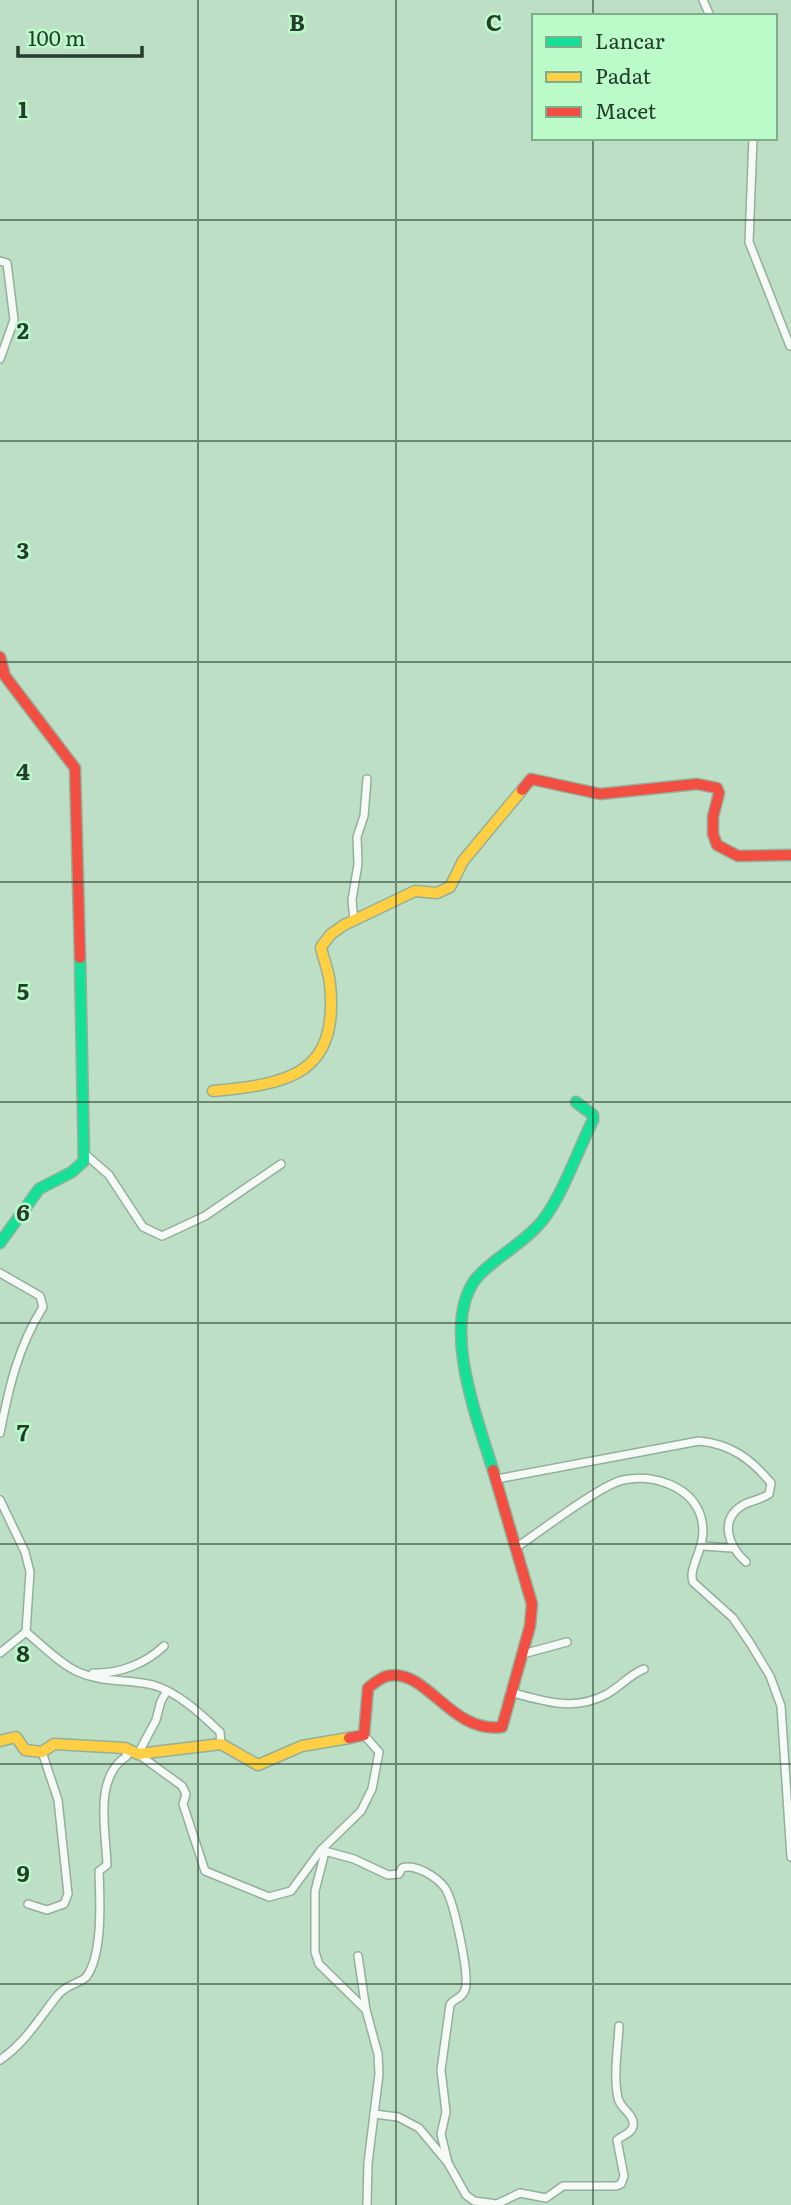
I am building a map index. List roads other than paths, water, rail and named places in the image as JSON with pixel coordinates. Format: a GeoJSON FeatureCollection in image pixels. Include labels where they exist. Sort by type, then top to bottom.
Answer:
{"type":"FeatureCollection","features":[{"type":"Feature","properties":{"kind":"street"},"geometry":{"type":"LineString","coordinates":[[753,140],[749,242],[790,346]]}},
{"type":"Feature","properties":{"kind":"street"},"geometry":{"type":"LineString","coordinates":[[0,261],[7,263],[14,320],[0,359]]}},
{"type":"Feature","properties":{"kind":"street"},"geometry":{"type":"LineString","coordinates":[[0,657],[5,676],[75,768],[85,1154],[84,1161],[72,1172],[39,1189],[0,1243]]}},
{"type":"Feature","properties":{"kind":"street"},"geometry":{"type":"LineString","coordinates":[[354,921],[352,900],[358,864],[358,837],[364,816],[366,779]]}},
{"type":"Feature","properties":{"kind":"street"},"geometry":{"type":"LineString","coordinates":[[214,1091],[271,1084],[295,1073],[320,1054],[328,1041],[330,1010],[330,979],[321,947],[331,934],[415,891],[437,893],[450,887],[463,861],[531,779],[600,794],[710,785],[719,793],[711,835],[719,849],[728,855],[791,855]]}},
{"type":"Feature","properties":{"kind":"street"},"geometry":{"type":"LineString","coordinates":[[0,1741],[16,1737],[25,1750],[42,1752],[54,1744],[125,1748],[138,1754],[182,1786],[186,1794],[183,1804],[202,1865],[211,1874],[269,1897],[291,1891],[323,1851],[361,1811],[372,1789],[379,1752],[364,1735],[365,1698],[368,1688],[380,1679],[398,1677],[418,1683],[472,1726],[493,1730],[502,1727],[508,1716],[510,1692],[531,1630],[532,1604],[463,1369],[462,1343],[468,1296],[476,1278],[526,1240],[545,1217],[593,1120],[593,1115],[576,1102]]}},
{"type":"Feature","properties":{"kind":"street"},"geometry":{"type":"LineString","coordinates":[[85,1154],[109,1175],[143,1227],[162,1236],[205,1216],[281,1164]]}},
{"type":"Feature","properties":{"kind":"street"},"geometry":{"type":"LineString","coordinates":[[0,1273],[40,1296],[43,1307],[25,1335],[12,1372],[0,1433]]}},
{"type":"Feature","properties":{"kind":"street"},"geometry":{"type":"LineString","coordinates":[[497,1479],[699,1441],[720,1443],[744,1457],[763,1473],[771,1487],[765,1497],[746,1503],[733,1516],[728,1530],[732,1548],[746,1562]]}},
{"type":"Feature","properties":{"kind":"street"},"geometry":{"type":"LineString","coordinates":[[517,1547],[610,1485],[633,1479],[662,1482],[685,1490],[701,1517],[703,1546],[692,1572],[693,1582],[733,1618],[770,1676],[781,1706],[791,1857]]}},
{"type":"Feature","properties":{"kind":"street"},"geometry":{"type":"LineString","coordinates":[[0,1500],[25,1552],[30,1572],[26,1632],[0,1653]]}},
{"type":"Feature","properties":{"kind":"street"},"geometry":{"type":"LineString","coordinates":[[703,1546],[732,1548]]}},
{"type":"Feature","properties":{"kind":"street"},"geometry":{"type":"LineString","coordinates":[[26,1632],[78,1672],[110,1681],[132,1682],[167,1691],[201,1714],[220,1732],[221,1744]]}},
{"type":"Feature","properties":{"kind":"street"},"geometry":{"type":"LineString","coordinates":[[523,1654],[567,1642]]}},
{"type":"Feature","properties":{"kind":"street"},"geometry":{"type":"LineString","coordinates":[[78,1672],[105,1673],[131,1667],[154,1655],[164,1646]]}},
{"type":"Feature","properties":{"kind":"street"},"geometry":{"type":"LineString","coordinates":[[510,1692],[558,1704],[579,1705],[610,1692],[631,1674],[644,1670]]}},
{"type":"Feature","properties":{"kind":"street"},"geometry":{"type":"LineString","coordinates":[[138,1754],[156,1720],[160,1701],[167,1691]]}},
{"type":"Feature","properties":{"kind":"street"},"geometry":{"type":"LineString","coordinates":[[138,1754],[221,1744],[248,1762],[258,1765],[302,1746],[364,1735]]}},
{"type":"Feature","properties":{"kind":"street"},"geometry":{"type":"LineString","coordinates":[[0,2060],[19,2047],[59,1993],[71,1982],[83,1980],[88,1975],[99,1936],[99,1871],[107,1865],[104,1788],[114,1767],[127,1756],[125,1748]]}},
{"type":"Feature","properties":{"kind":"street"},"geometry":{"type":"LineString","coordinates":[[28,1904],[47,1910],[64,1904],[68,1894],[58,1800],[42,1752]]}},
{"type":"Feature","properties":{"kind":"street"},"geometry":{"type":"LineString","coordinates":[[323,1851],[315,1891],[315,1952],[319,1964],[366,2010]]}},
{"type":"Feature","properties":{"kind":"street"},"geometry":{"type":"LineString","coordinates":[[323,1851],[354,1859],[387,1875],[399,1874],[402,1868],[411,1867],[434,1878],[447,1892],[463,1958],[466,1984],[462,1996],[450,2005],[441,2070],[446,2112],[441,2134],[448,2163]]}},
{"type":"Feature","properties":{"kind":"street"},"geometry":{"type":"LineString","coordinates":[[358,1956],[366,2010],[378,2054],[367,2205]]}},
{"type":"Feature","properties":{"kind":"street"},"geometry":{"type":"LineString","coordinates":[[374,2113],[410,2121],[448,2163],[466,2195],[491,2204],[505,2203],[520,2193],[546,2198],[563,2186],[604,2187],[621,2184],[624,2176],[617,2142],[633,2130],[634,2124],[632,2117],[621,2107],[616,2086],[619,2026]]}}]}
